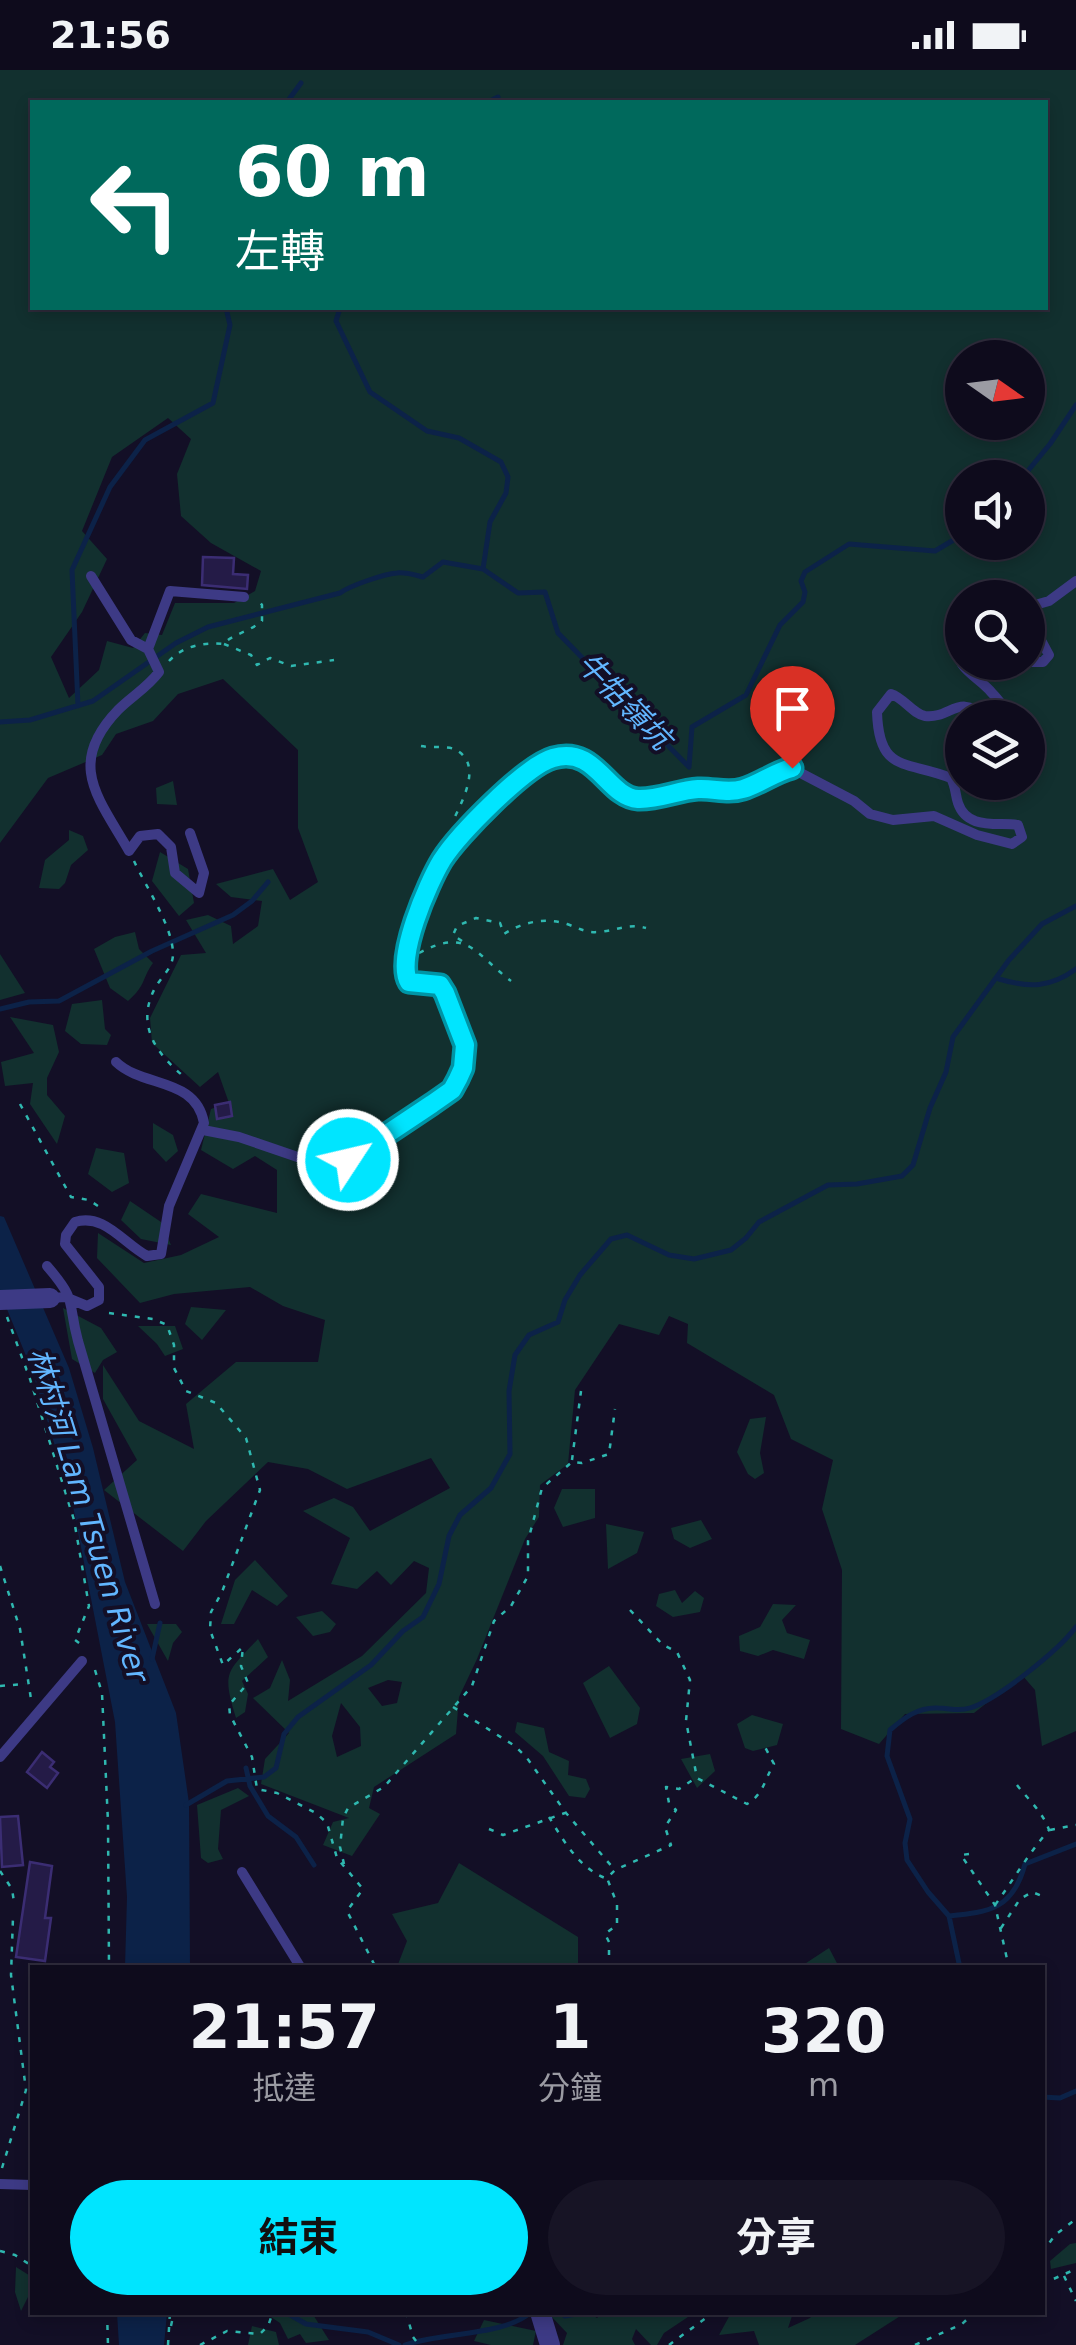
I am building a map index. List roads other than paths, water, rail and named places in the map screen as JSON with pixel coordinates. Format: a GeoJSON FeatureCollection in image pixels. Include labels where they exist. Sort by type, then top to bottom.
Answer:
{"type":"FeatureCollection","features":[{"type":"Feature","properties":{"kind":"street"},"geometry":{"type":"LineString","coordinates":[[2,1305],[50,1298]]}},
{"type":"Feature","properties":{"kind":"street"},"geometry":{"type":"LineString","coordinates":[[541,2315],[550,2345]]}},
{"type":"Feature","properties":{"kind":"lane"},"geometry":{"type":"LineString","coordinates":[[91,576],[131,640],[153,660]]}},
{"type":"Feature","properties":{"kind":"lane"},"geometry":{"type":"LineString","coordinates":[[1045,602],[1076,581]]}},
{"type":"Feature","properties":{"kind":"lane"},"geometry":{"type":"LineString","coordinates":[[190,833],[204,872],[200,892],[174,872],[171,846],[158,834],[140,836],[128,851],[91,786],[91,750],[120,708],[146,689],[170,591],[244,596]]}},
{"type":"Feature","properties":{"kind":"lane"},"geometry":{"type":"LineString","coordinates":[[978,680],[997,700]]}},
{"type":"Feature","properties":{"kind":"lane"},"geometry":{"type":"LineString","coordinates":[[945,712],[928,717],[891,694],[877,712],[882,747],[888,758],[900,765],[945,776]]}},
{"type":"Feature","properties":{"kind":"lane"},"geometry":{"type":"LineString","coordinates":[[202,1130],[240,1137],[302,1161],[332,1164],[360,1154],[452,1090],[463,1068],[465,1045],[440,985],[409,982],[405,976],[404,960],[414,926],[444,858],[472,823],[550,758],[579,758],[624,793],[640,799],[702,788],[730,792],[792,768],[854,801],[870,814],[892,820],[934,816],[978,836],[1012,844],[1022,837],[1018,825],[995,826],[971,819],[957,800]]}},
{"type":"Feature","properties":{"kind":"lane"},"geometry":{"type":"LineString","coordinates":[[50,1298],[95,1304],[99,1300],[99,1286],[65,1244],[75,1222],[99,1222],[146,1256],[161,1254],[169,1206],[202,1130],[204,1118],[185,1092],[163,1081],[126,1072],[116,1062]]}},
{"type":"Feature","properties":{"kind":"lane"},"geometry":{"type":"LineString","coordinates":[[47,1266],[72,1300],[78,1341],[154,1604]]}},
{"type":"Feature","properties":{"kind":"lane"},"geometry":{"type":"LineString","coordinates":[[0,1757],[86,1657]]}},
{"type":"Feature","properties":{"kind":"lane"},"geometry":{"type":"LineString","coordinates":[[242,1872],[299,1965]]}},
{"type":"Feature","properties":{"kind":"lane"},"geometry":{"type":"LineString","coordinates":[[0,2184],[30,2186]]}},
{"type":"Feature","properties":{"kind":"water","name":"林村河 Lam Tsuen River"},"geometry":{"type":"Polygon","coordinates":[[[0,1216],[4,1217],[69,1368],[125,1582],[176,1713],[189,1803],[190,1965],[125,1965],[127,1897],[115,1722],[73,1506],[33,1373],[0,1292],[0,1216]]]}},
{"type":"Feature","properties":{"kind":"water"},"geometry":{"type":"Polygon","coordinates":[[[117,2315],[167,2315],[164,2345],[119,2345],[117,2315]]]}},
{"type":"Feature","properties":{"kind":"waterway"},"geometry":{"type":"LineString","coordinates":[[288,100],[301,83]]}},
{"type":"Feature","properties":{"kind":"waterway"},"geometry":{"type":"LineString","coordinates":[[492,100],[498,97]]}},
{"type":"Feature","properties":{"kind":"waterway"},"geometry":{"type":"LineString","coordinates":[[78,706],[72,570],[110,487],[145,440],[213,403],[230,325],[226,310]]}},
{"type":"Feature","properties":{"kind":"waterway"},"geometry":{"type":"LineString","coordinates":[[339,310],[336,321],[370,392],[427,431],[459,438],[501,462],[508,477],[506,493],[490,522],[483,569]]}},
{"type":"Feature","properties":{"kind":"waterway","name":"牛牯嶺坑"},"geometry":{"type":"LineString","coordinates":[[1037,460],[1076,405]]}},
{"type":"Feature","properties":{"kind":"waterway","name":"牛牯嶺坑"},"geometry":{"type":"LineString","coordinates":[[0,722],[30,720],[93,701],[176,643],[208,627],[340,593],[391,574],[423,577],[443,562],[483,569],[518,593],[545,592],[558,633],[689,767],[692,727],[746,695],[780,625],[803,602],[801,581],[805,572],[849,544],[935,551],[945,545]]}},
{"type":"Feature","properties":{"kind":"waterway"},"geometry":{"type":"LineString","coordinates":[[0,1009],[29,1002],[59,1001],[152,951],[233,915],[268,882]]}},
{"type":"Feature","properties":{"kind":"waterway"},"geometry":{"type":"LineString","coordinates":[[186,1805],[227,1781],[264,1777],[276,1768],[284,1734],[298,1717],[371,1665],[403,1631],[423,1617],[439,1584],[449,1536],[460,1515],[491,1488],[510,1454],[509,1391],[515,1355],[529,1335],[558,1322],[580,1275],[611,1239],[627,1235],[669,1255],[694,1259],[731,1250],[759,1222],[828,1185],[902,1176],[913,1165],[930,1108],[946,1072],[953,1037],[1009,960],[1042,924],[1076,906]]}},
{"type":"Feature","properties":{"kind":"waterway"},"geometry":{"type":"LineString","coordinates":[[999,979],[1039,984],[1057,980],[1076,969]]}},
{"type":"Feature","properties":{"kind":"waterway","name":"林村河 Lam Tsuen River"},"geometry":{"type":"LineString","coordinates":[[152,1659],[160,1623]]}},
{"type":"Feature","properties":{"kind":"waterway"},"geometry":{"type":"LineString","coordinates":[[959,1965],[949,1916],[907,1860],[905,1843],[910,1819],[887,1756],[890,1730],[924,1709],[962,1710],[982,1703],[1027,1673],[1076,1627]]}},
{"type":"Feature","properties":{"kind":"waterway"},"geometry":{"type":"LineString","coordinates":[[246,1768],[250,1786],[268,1816],[296,1837],[314,1865]]}},
{"type":"Feature","properties":{"kind":"waterway"},"geometry":{"type":"LineString","coordinates":[[949,1916],[998,1905],[1014,1891],[1025,1864],[1076,1844]]}},
{"type":"Feature","properties":{"kind":"waterway"},"geometry":{"type":"LineString","coordinates":[[1045,2097],[1060,2098],[1076,2091]]}},
{"type":"Feature","properties":{"kind":"waterway"},"geometry":{"type":"LineString","coordinates":[[290,2315],[306,2324],[368,2332],[399,2345]]}},
{"type":"Feature","properties":{"kind":"waterway"},"geometry":{"type":"LineString","coordinates":[[405,2345],[489,2330],[527,2315]]}},
{"type":"Feature","properties":{"kind":"waterway"},"geometry":{"type":"LineString","coordinates":[[564,2315],[571,2315]]}}]}
